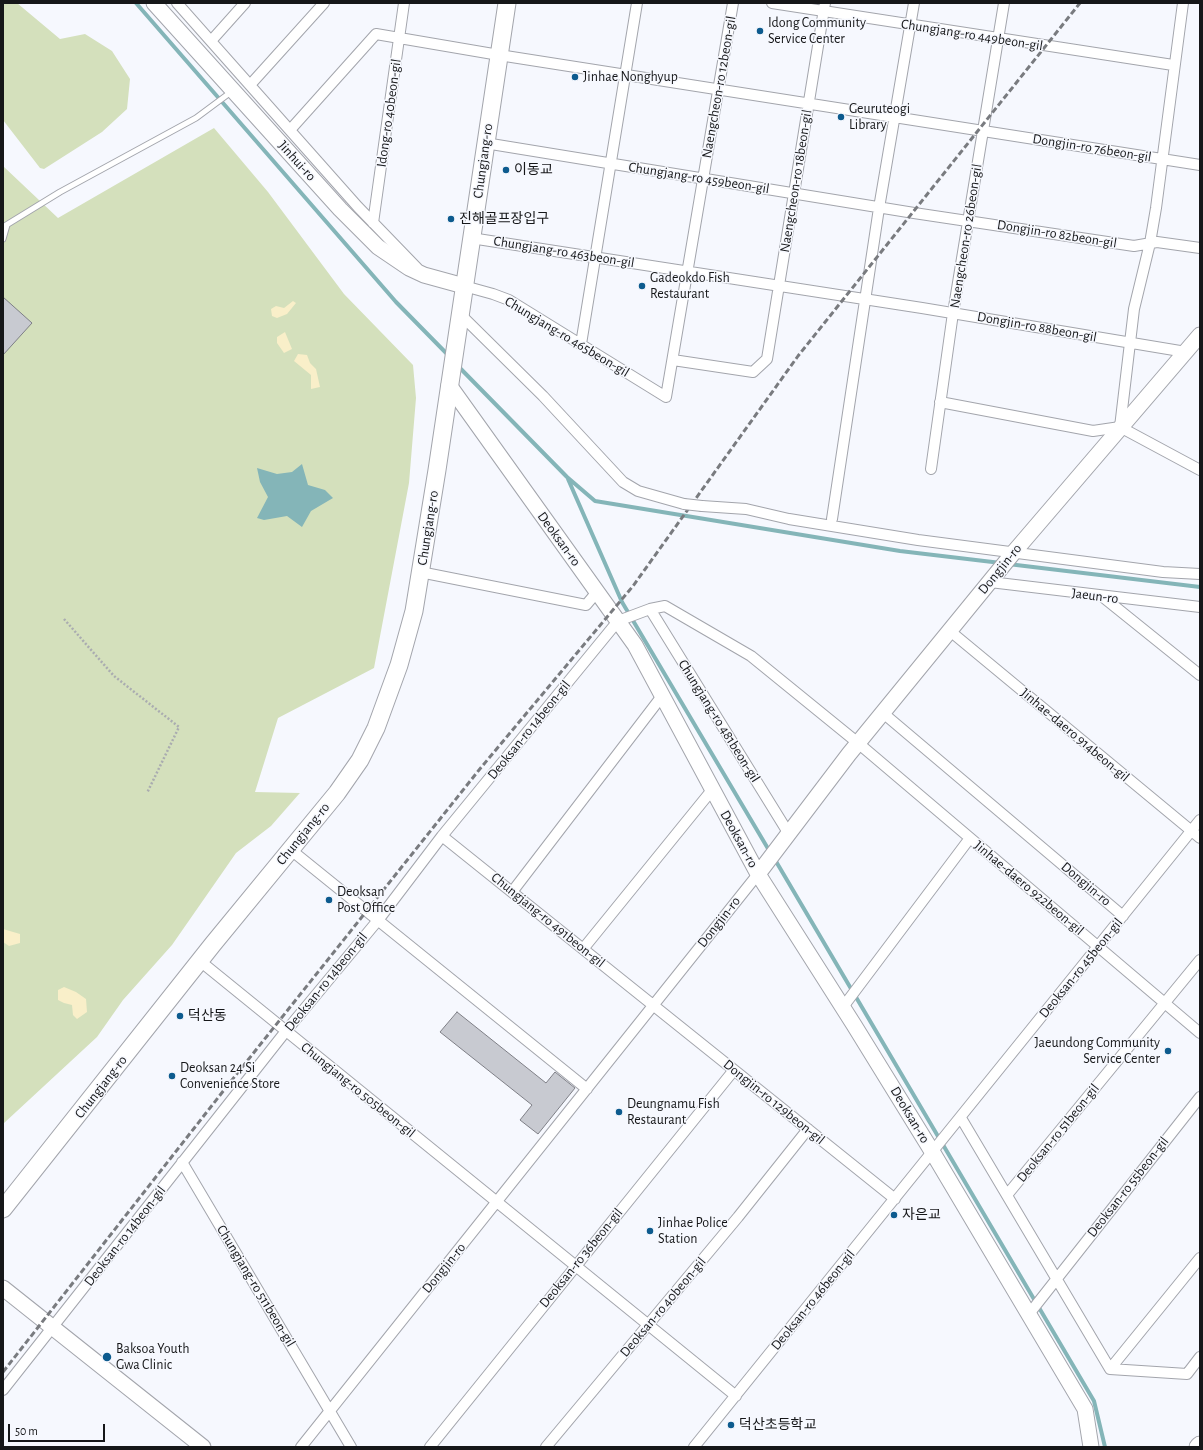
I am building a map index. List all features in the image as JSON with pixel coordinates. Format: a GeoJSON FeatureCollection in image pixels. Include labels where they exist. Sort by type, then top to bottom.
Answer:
{"type":"FeatureCollection","features":[{"type":"Feature","properties":{"kind":"main road","name":"Chungjang-ro"},"geometry":{"type":"LineString","coordinates":[[3,1209],[336,793],[369,744],[399,665],[414,611],[507,3]]}},
{"type":"Feature","properties":{"kind":"street","name":"Jinhui-ro"},"geometry":{"type":"LineString","coordinates":[[154,3],[230,92],[340,209],[378,247],[409,268],[424,275],[464,286]]}},
{"type":"Feature","properties":{"kind":"street"},"geometry":{"type":"LineString","coordinates":[[177,3],[373,223],[424,275]]}},
{"type":"Feature","properties":{"kind":"street"},"geometry":{"type":"LineString","coordinates":[[212,41],[245,3]]}},
{"type":"Feature","properties":{"kind":"street"},"geometry":{"type":"LineString","coordinates":[[250,85],[324,3]]}},
{"type":"Feature","properties":{"kind":"street","name":"Idong-ro 40beon-gil"},"geometry":{"type":"LineString","coordinates":[[373,223],[404,3]]}},
{"type":"Feature","properties":{"kind":"street"},"geometry":{"type":"LineString","coordinates":[[580,344],[637,3]]}},
{"type":"Feature","properties":{"kind":"street","name":"Naengcheon-ro 12beon-gil"},"geometry":{"type":"LineString","coordinates":[[666,397],[733,3]]}},
{"type":"Feature","properties":{"kind":"street","name":"Chungjang-ro 449beon-gil"},"geometry":{"type":"LineString","coordinates":[[772,3],[824,7],[910,25],[1174,65]]}},
{"type":"Feature","properties":{"kind":"street"},"geometry":{"type":"LineString","coordinates":[[832,519],[879,208],[914,3]]}},
{"type":"Feature","properties":{"kind":"street","name":"Naengcheon-ro 26beon-gil"},"geometry":{"type":"LineString","coordinates":[[930,469],[953,313],[1004,3]]}},
{"type":"Feature","properties":{"kind":"street"},"geometry":{"type":"LineString","coordinates":[[1120,427],[1134,309],[1150,243],[1164,160],[1174,65],[1183,3]]}},
{"type":"Feature","properties":{"kind":"street","name":"Naengcheon-ro 18beon-gil"},"geometry":{"type":"LineString","coordinates":[[673,360],[754,372],[767,359],[824,7]]}},
{"type":"Feature","properties":{"kind":"street","name":"Dongjin-ro 76beon-gil"},"geometry":{"type":"LineString","coordinates":[[290,130],[376,34],[399,39],[718,90],[983,130],[1200,165]]}},
{"type":"Feature","properties":{"kind":"street","name":"Chungjang-ro 459beon-gil"},"geometry":{"type":"LineString","coordinates":[[485,143],[914,213]]}},
{"type":"Feature","properties":{"kind":"street","name":"Dongjin-ro 82beon-gil"},"geometry":{"type":"LineString","coordinates":[[914,213],[1134,246],[1158,242],[1200,248]]}},
{"type":"Feature","properties":{"kind":"street","name":"Chungjang-ro 463beon-gil"},"geometry":{"type":"LineString","coordinates":[[471,238],[847,296]]}},
{"type":"Feature","properties":{"kind":"street","name":"Chungjang-ro 465beon-gil"},"geometry":{"type":"LineString","coordinates":[[464,286],[509,300],[666,397]]}},
{"type":"Feature","properties":{"kind":"street","name":"Dongjin-ro 88beon-gil"},"geometry":{"type":"LineString","coordinates":[[847,296],[1186,352]]}},
{"type":"Feature","properties":{"kind":"street"},"geometry":{"type":"LineString","coordinates":[[459,317],[490,342],[543,396],[623,482],[638,491],[684,504],[746,509],[842,529],[1163,572],[1200,574]]}},
{"type":"Feature","properties":{"kind":"street","name":"Dongjin-ro"},"geometry":{"type":"LineString","coordinates":[[301,1447],[758,874],[883,713],[1014,552],[1200,335]]}},
{"type":"Feature","properties":{"kind":"street","name":"Deoksan-ro"},"geometry":{"type":"LineString","coordinates":[[449,385],[635,645],[758,874],[843,1007],[933,1153],[1085,1409],[1091,1447]]}},
{"type":"Feature","properties":{"kind":"street"},"geometry":{"type":"LineString","coordinates":[[940,402],[1093,431],[1120,427],[1200,470]]}},
{"type":"Feature","properties":{"kind":"street"},"geometry":{"type":"LineString","coordinates":[[420,572],[586,605],[597,592]]}},
{"type":"Feature","properties":{"kind":"street","name":"Jaeun-ro"},"geometry":{"type":"LineString","coordinates":[[990,582],[1103,597],[1200,607]]}},
{"type":"Feature","properties":{"kind":"street"},"geometry":{"type":"LineString","coordinates":[[1103,597],[1200,675]]}},
{"type":"Feature","properties":{"kind":"street"},"geometry":{"type":"LineString","coordinates":[[618,621],[650,609],[664,606],[751,656],[854,749]]}},
{"type":"Feature","properties":{"kind":"street","name":"Chungjang-ro 481beon-gil"},"geometry":{"type":"LineString","coordinates":[[650,609],[788,834]]}},
{"type":"Feature","properties":{"kind":"street","name":"Deoksan-ro 14beon-gil"},"geometry":{"type":"LineString","coordinates":[[3,1390],[182,1162],[379,919],[442,836],[618,621]]}},
{"type":"Feature","properties":{"kind":"street","name":"Jinhae-daero 914beon-gil"},"geometry":{"type":"LineString","coordinates":[[950,631],[1200,838]]}},
{"type":"Feature","properties":{"kind":"street"},"geometry":{"type":"LineString","coordinates":[[512,892],[662,696]]}},
{"type":"Feature","properties":{"kind":"street","name":"Dongjin-ro"},"geometry":{"type":"LineString","coordinates":[[883,713],[1123,916]]}},
{"type":"Feature","properties":{"kind":"street","name":"Jinhae-daero 922beon-gil"},"geometry":{"type":"LineString","coordinates":[[854,749],[970,838],[1200,1033]]}},
{"type":"Feature","properties":{"kind":"street","name":"Deoksan-ro"},"geometry":{"type":"LineString","coordinates":[[583,949],[712,790]]}},
{"type":"Feature","properties":{"kind":"street","name":"Deoksan-ro 45beon-gil"},"geometry":{"type":"LineString","coordinates":[[933,1153],[1200,820]]}},
{"type":"Feature","properties":{"kind":"street","name":"Chungjang-ro 491beon-gil"},"geometry":{"type":"LineString","coordinates":[[442,836],[654,1005]]}},
{"type":"Feature","properties":{"kind":"street"},"geometry":{"type":"LineString","coordinates":[[843,1007],[970,838]]}},
{"type":"Feature","properties":{"kind":"street"},"geometry":{"type":"LineString","coordinates":[[291,850],[379,919],[587,1089]]}},
{"type":"Feature","properties":{"kind":"street","name":"Deoksan-ro 51beon-gil"},"geometry":{"type":"LineString","coordinates":[[1007,1195],[1200,960]]}},
{"type":"Feature","properties":{"kind":"street","name":"Chungjang-ro 505beon-gil"},"geometry":{"type":"LineString","coordinates":[[200,961],[736,1396]]}},
{"type":"Feature","properties":{"kind":"street","name":"Dongjin-ro 129beon-gil"},"geometry":{"type":"LineString","coordinates":[[654,1005],[895,1199]]}},
{"type":"Feature","properties":{"kind":"street","name":"Deoksan-ro 36beon-gil"},"geometry":{"type":"LineString","coordinates":[[430,1447],[734,1070]]}},
{"type":"Feature","properties":{"kind":"street","name":"Deoksan-ro 55beon-gil"},"geometry":{"type":"LineString","coordinates":[[1028,1314],[1200,1096]]}},
{"type":"Feature","properties":{"kind":"street"},"geometry":{"type":"LineString","coordinates":[[961,1118],[1110,1369]]}},
{"type":"Feature","properties":{"kind":"street","name":"Deoksan-ro 40beon-gil"},"geometry":{"type":"LineString","coordinates":[[546,1447],[738,1217],[808,1129]]}},
{"type":"Feature","properties":{"kind":"street","name":"Deoksan-ro 46beon-gil"},"geometry":{"type":"LineString","coordinates":[[694,1447],[933,1153]]}},
{"type":"Feature","properties":{"kind":"street","name":"Chungjang-ro 511beon-gil"},"geometry":{"type":"LineString","coordinates":[[182,1162],[351,1447]]}},
{"type":"Feature","properties":{"kind":"street"},"geometry":{"type":"LineString","coordinates":[[1110,1369],[1200,1258]]}},
{"type":"Feature","properties":{"kind":"street"},"geometry":{"type":"LineString","coordinates":[[3,1288],[202,1447]]}},
{"type":"Feature","properties":{"kind":"street"},"geometry":{"type":"LineString","coordinates":[[1110,1369],[1187,1374],[1200,1357]]}},
{"type":"Feature","properties":{"kind":"lane"},"geometry":{"type":"LineString","coordinates":[[3,239],[4,224],[210,109],[230,92]]}},
{"type":"Feature","properties":{"kind":"path"},"geometry":{"type":"LineString","coordinates":[[64,619],[114,676],[179,727],[147,793]]}},
{"type":"Feature","properties":{"kind":"green space"},"geometry":{"type":"Polygon","coordinates":[[[3,3],[17,3],[60,39],[85,34],[112,51],[130,79],[127,109],[102,132],[44,169],[40,168],[3,120],[3,3]]]}},
{"type":"Feature","properties":{"kind":"green space"},"geometry":{"type":"Polygon","coordinates":[[[214,128],[268,192],[344,294],[413,365],[416,398],[409,483],[374,668],[278,718],[255,792],[300,793],[271,826],[236,853],[172,945],[123,1000],[97,1037],[3,1124],[3,166],[58,218],[214,128]]]}},
{"type":"Feature","properties":{"kind":"sand"},"geometry":{"type":"Polygon","coordinates":[[[293,301],[296,303],[287,314],[277,318],[272,316],[271,309],[276,306],[284,308],[293,301]]]}},
{"type":"Feature","properties":{"kind":"sand"},"geometry":{"type":"Polygon","coordinates":[[[285,332],[292,349],[284,353],[277,343],[277,337],[285,332]]]}},
{"type":"Feature","properties":{"kind":"sand"},"geometry":{"type":"Polygon","coordinates":[[[298,354],[307,355],[310,363],[316,369],[320,387],[311,389],[311,375],[294,361],[298,354]]]}},
{"type":"Feature","properties":{"kind":"sand"},"geometry":{"type":"Polygon","coordinates":[[[3,929],[20,934],[20,943],[9,946],[3,942],[3,929]]]}},
{"type":"Feature","properties":{"kind":"sand"},"geometry":{"type":"Polygon","coordinates":[[[64,987],[76,992],[86,999],[87,1012],[77,1019],[73,1015],[72,1005],[58,1000],[58,990],[64,987]]]}},
{"type":"Feature","properties":{"kind":"water"},"geometry":{"type":"Polygon","coordinates":[[[302,464],[308,485],[325,490],[333,498],[311,511],[302,527],[287,516],[264,520],[257,518],[268,497],[260,482],[257,468],[277,474],[292,472],[302,464]]]}},
{"type":"Feature","properties":{"kind":"building"},"geometry":{"type":"Polygon","coordinates":[[[3,297],[32,323],[3,355],[3,297]]]}},
{"type":"Feature","properties":{"kind":"building"},"geometry":{"type":"Polygon","coordinates":[[[457,1012],[546,1083],[555,1072],[575,1088],[538,1134],[520,1120],[532,1105],[440,1032],[457,1012]]]}},
{"type":"Feature","properties":{"kind":"waterway"},"geometry":{"type":"LineString","coordinates":[[136,3],[396,302],[450,357]]}},
{"type":"Feature","properties":{"kind":"waterway"},"geometry":{"type":"LineString","coordinates":[[457,365],[567,477],[595,501],[900,551],[1001,563]]}},
{"type":"Feature","properties":{"kind":"waterway"},"geometry":{"type":"LineString","coordinates":[[568,479],[622,602],[770,852]]}},
{"type":"Feature","properties":{"kind":"waterway"},"geometry":{"type":"LineString","coordinates":[[1008,564],[1200,587]]}},
{"type":"Feature","properties":{"kind":"waterway"},"geometry":{"type":"LineString","coordinates":[[774,858],[1094,1401],[1105,1447]]}},
{"type":"Feature","properties":{"kind":"railway"},"geometry":{"type":"LineString","coordinates":[[3,1372],[228,1085],[479,770],[633,586],[798,356],[1080,3]]}},
{"type":"Feature","properties":{"kind":"place","name":"Idong Community Service Center"},"geometry":{"type":"Point","coordinates":[760,31]}},
{"type":"Feature","properties":{"kind":"place","name":"Jinhae Nonghyup"},"geometry":{"type":"Point","coordinates":[575,77]}},
{"type":"Feature","properties":{"kind":"place","name":"Geuruteogi Library"},"geometry":{"type":"Point","coordinates":[841,117]}},
{"type":"Feature","properties":{"kind":"place","name":"이동교"},"geometry":{"type":"Point","coordinates":[506,170]}},
{"type":"Feature","properties":{"kind":"place","name":"진해골프장입구"},"geometry":{"type":"Point","coordinates":[451,219]}},
{"type":"Feature","properties":{"kind":"place","name":"Gadeokdo Fish Restaurant"},"geometry":{"type":"Point","coordinates":[642,286]}},
{"type":"Feature","properties":{"kind":"place","name":"Deoksan Post Office"},"geometry":{"type":"Point","coordinates":[329,900]}},
{"type":"Feature","properties":{"kind":"place","name":"덕산동"},"geometry":{"type":"Point","coordinates":[180,1016]}},
{"type":"Feature","properties":{"kind":"place","name":"Jaeundong Community Service Center"},"geometry":{"type":"Point","coordinates":[1168,1051]}},
{"type":"Feature","properties":{"kind":"place","name":"Deoksan 24 Si Convenience Store"},"geometry":{"type":"Point","coordinates":[172,1076]}},
{"type":"Feature","properties":{"kind":"place","name":"Deungnamu Fish Restaurant"},"geometry":{"type":"Point","coordinates":[619,1112]}},
{"type":"Feature","properties":{"kind":"place","name":"자은교"},"geometry":{"type":"Point","coordinates":[894,1215]}},
{"type":"Feature","properties":{"kind":"place","name":"Jinhae Police Station"},"geometry":{"type":"Point","coordinates":[650,1231]}},
{"type":"Feature","properties":{"kind":"place","name":"Baksoa Youth Gwa Clinic"},"geometry":{"type":"Point","coordinates":[107,1357]}},
{"type":"Feature","properties":{"kind":"place","name":"덕산초등학교"},"geometry":{"type":"Point","coordinates":[731,1425]}}]}
